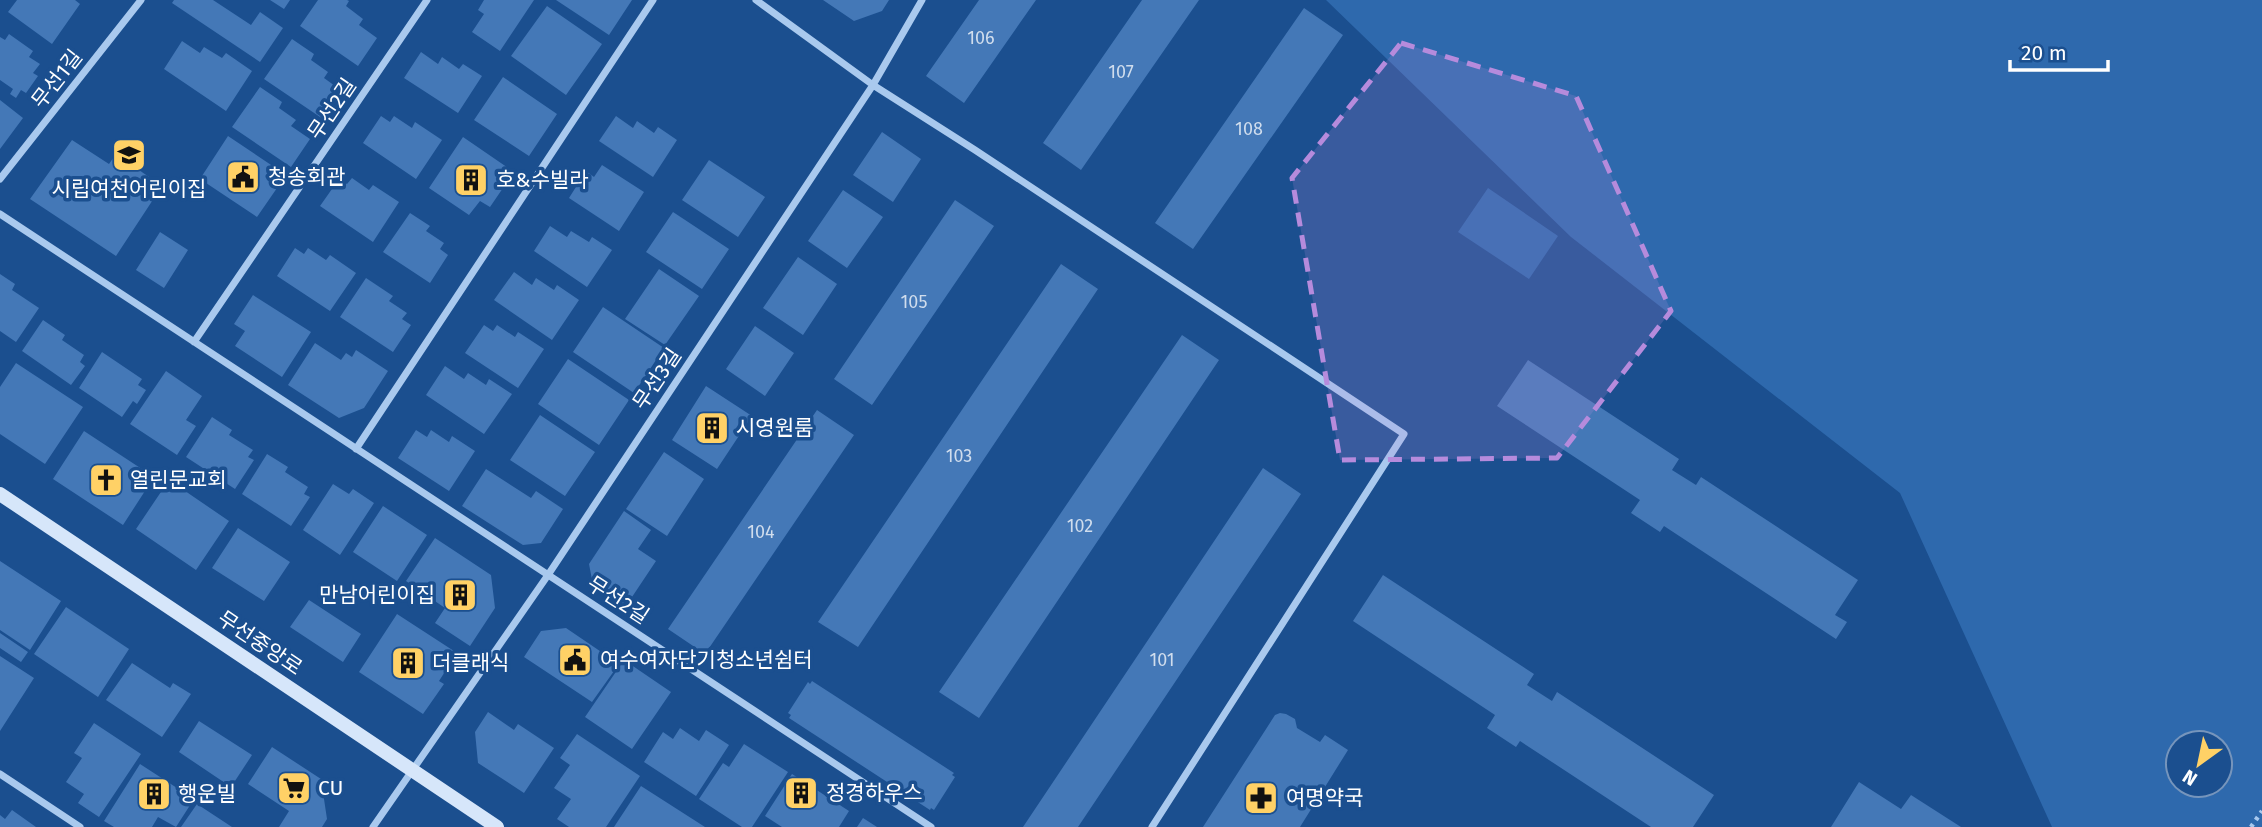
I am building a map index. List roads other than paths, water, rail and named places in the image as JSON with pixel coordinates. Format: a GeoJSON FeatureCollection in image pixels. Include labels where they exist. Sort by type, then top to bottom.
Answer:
{"type":"FeatureCollection","features":[{"type":"Feature","properties":{"kind":"street","name":"무선1길"},"geometry":{"type":"LineString","coordinates":[[0,179],[141,0]]}},
{"type":"Feature","properties":{"kind":"street","name":"무선2길"},"geometry":{"type":"LineString","coordinates":[[194,342],[427,0]]}},
{"type":"Feature","properties":{"kind":"street"},"geometry":{"type":"LineString","coordinates":[[356,449],[653,0]]}},
{"type":"Feature","properties":{"kind":"street"},"geometry":{"type":"LineString","coordinates":[[756,0],[873,85],[1404,433],[1152,827]]}},
{"type":"Feature","properties":{"kind":"street","name":"무선3길"},"geometry":{"type":"LineString","coordinates":[[373,827],[548,575],[873,85],[922,0]]}},
{"type":"Feature","properties":{"kind":"street","name":"무선2길"},"geometry":{"type":"LineString","coordinates":[[0,214],[931,827]]}},
{"type":"Feature","properties":{"kind":"street","name":"무선중앙로"},"geometry":{"type":"LineString","coordinates":[[0,494],[497,827]]}},
{"type":"Feature","properties":{"kind":"street"},"geometry":{"type":"LineString","coordinates":[[0,774],[80,827]]}},
{"type":"Feature","properties":{"kind":"place","name":"시립여천어린이집"},"geometry":{"type":"Point","coordinates":[129,155]}},
{"type":"Feature","properties":{"kind":"place","name":"청송회관"},"geometry":{"type":"Point","coordinates":[243,177]}},
{"type":"Feature","properties":{"kind":"place","name":"호&수빌라"},"geometry":{"type":"Point","coordinates":[471,180]}},
{"type":"Feature","properties":{"kind":"place","name":"시영원룸"},"geometry":{"type":"Point","coordinates":[712,428]}},
{"type":"Feature","properties":{"kind":"place","name":"열린문교회"},"geometry":{"type":"Point","coordinates":[106,480]}},
{"type":"Feature","properties":{"kind":"place","name":"만남어린이집"},"geometry":{"type":"Point","coordinates":[460,595]}},
{"type":"Feature","properties":{"kind":"place","name":"여수여자단기청소년쉼터"},"geometry":{"type":"Point","coordinates":[575,660]}},
{"type":"Feature","properties":{"kind":"place","name":"더클래식"},"geometry":{"type":"Point","coordinates":[408,663]}},
{"type":"Feature","properties":{"kind":"place","name":"CU"},"geometry":{"type":"Point","coordinates":[294,788]}},
{"type":"Feature","properties":{"kind":"place","name":"정경하우스"},"geometry":{"type":"Point","coordinates":[801,793]}},
{"type":"Feature","properties":{"kind":"place","name":"행운빌"},"geometry":{"type":"Point","coordinates":[154,794]}},
{"type":"Feature","properties":{"kind":"place","name":"여명약국"},"geometry":{"type":"Point","coordinates":[1261,798]}}]}
